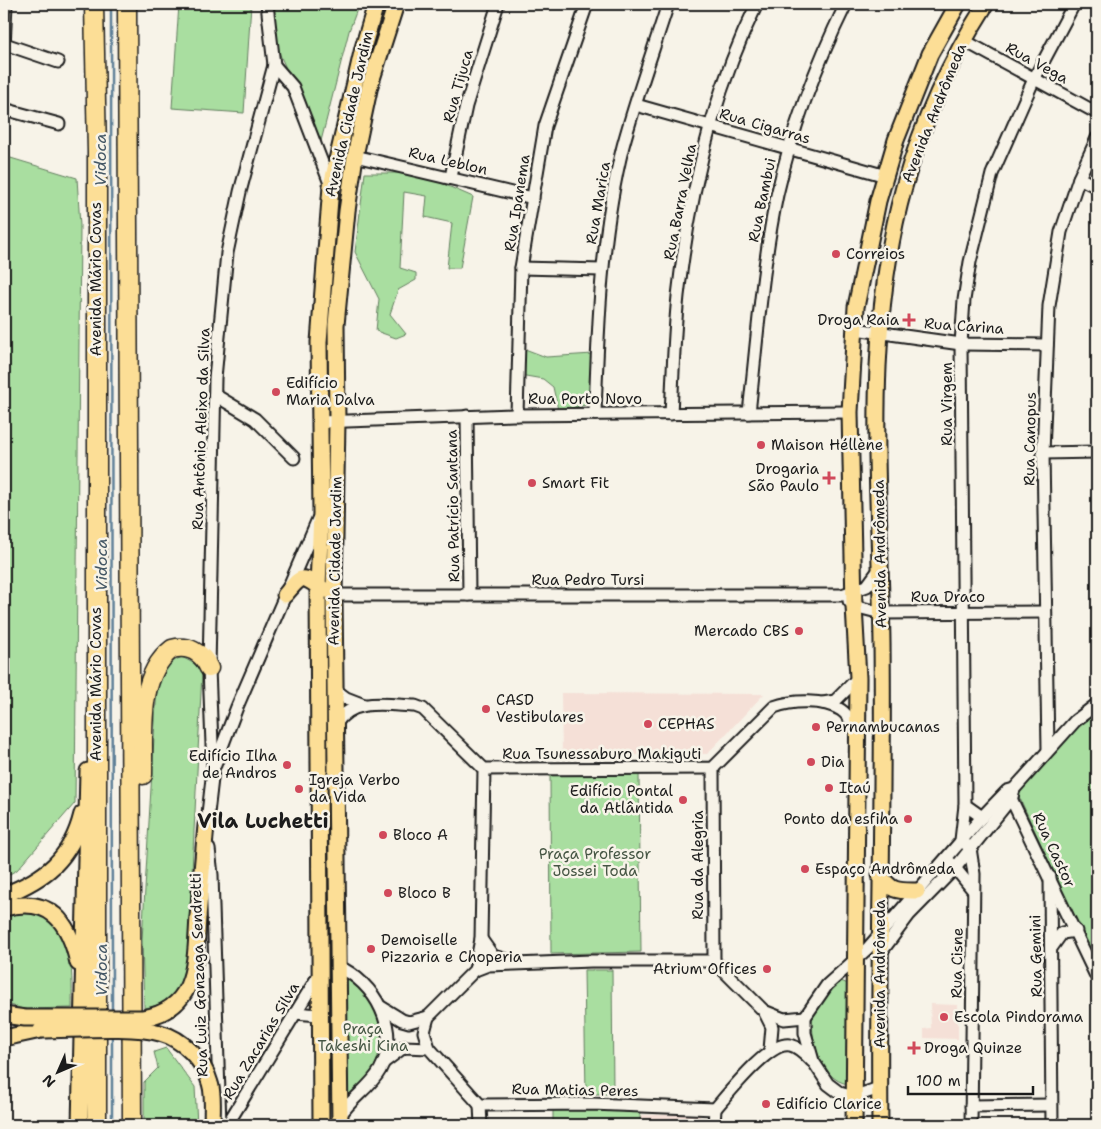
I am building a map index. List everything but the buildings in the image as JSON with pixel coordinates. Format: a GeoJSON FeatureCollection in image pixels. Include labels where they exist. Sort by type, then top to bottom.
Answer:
{"type":"FeatureCollection","features":[{"type":"Feature","properties":{"kind":"highway","name":"Avenida Mário Covas"},"geometry":{"type":"LineString","coordinates":[[94,4],[96,153],[96,1125]]}},
{"type":"Feature","properties":{"kind":"highway"},"geometry":{"type":"LineString","coordinates":[[127,4],[132,1125]]}},
{"type":"Feature","properties":{"kind":"highway"},"geometry":{"type":"LineString","coordinates":[[132,890],[140,842],[146,702],[150,681],[159,661],[172,648],[186,647],[195,651],[202,656],[208,668]]}},
{"type":"Feature","properties":{"kind":"highway"},"geometry":{"type":"LineString","coordinates":[[88,770],[96,689]]}},
{"type":"Feature","properties":{"kind":"main road","name":"Avenida Cidade Jardim"},"geometry":{"type":"LineString","coordinates":[[321,1125],[319,1014],[321,972],[318,586],[321,513],[319,342],[330,186],[363,48],[376,4]]}},
{"type":"Feature","properties":{"kind":"main road","name":"Avenida Cidade Jardim"},"geometry":{"type":"LineString","coordinates":[[340,1121],[336,724],[334,689],[338,422],[336,325],[347,211],[355,156],[370,85],[396,4]]}},
{"type":"Feature","properties":{"kind":"main road","name":"Avenida Andrômeda"},"geometry":{"type":"LineString","coordinates":[[854,1125],[858,678],[856,636],[850,597],[850,412],[855,329],[858,298],[878,201],[909,104],[930,54],[958,4]]}},
{"type":"Feature","properties":{"kind":"main road","name":"Avenida Andrômeda"},"geometry":{"type":"LineString","coordinates":[[880,1125],[879,955],[882,644],[877,404],[880,333],[890,256],[904,186],[926,125],[963,40],[986,4]]}},
{"type":"Feature","properties":{"kind":"main road"},"geometry":{"type":"LineString","coordinates":[[909,104],[916,121],[926,125]]}},
{"type":"Feature","properties":{"kind":"main road"},"geometry":{"type":"LineString","coordinates":[[285,595],[296,581],[308,578],[334,595]]}},
{"type":"Feature","properties":{"kind":"main road"},"geometry":{"type":"LineString","coordinates":[[856,636],[860,633],[868,632],[874,635],[882,644]]}},
{"type":"Feature","properties":{"kind":"main road"},"geometry":{"type":"LineString","coordinates":[[4,895],[37,880],[58,862],[68,850],[79,825],[88,770]]}},
{"type":"Feature","properties":{"kind":"main road"},"geometry":{"type":"LineString","coordinates":[[80,1125],[88,770]]}},
{"type":"Feature","properties":{"kind":"main road"},"geometry":{"type":"LineString","coordinates":[[4,1015],[26,1018],[143,1018],[160,1015],[177,1003],[190,984],[194,974],[206,825]]}},
{"type":"Feature","properties":{"kind":"main road"},"geometry":{"type":"LineString","coordinates":[[880,875],[889,887],[900,891],[917,891]]}},
{"type":"Feature","properties":{"kind":"main road"},"geometry":{"type":"LineString","coordinates":[[4,908],[16,905],[32,905],[50,911],[61,921],[72,938],[83,999]]}},
{"type":"Feature","properties":{"kind":"main road"},"geometry":{"type":"LineString","coordinates":[[4,1025],[41,1030],[142,1030],[162,1033],[192,1051],[202,1065],[211,1084],[212,1125]]}},
{"type":"Feature","properties":{"kind":"main road"},"geometry":{"type":"LineString","coordinates":[[4,1038],[41,1030]]}},
{"type":"Feature","properties":{"kind":"street"},"geometry":{"type":"LineString","coordinates":[[6,4],[4,46],[58,62]]}},
{"type":"Feature","properties":{"kind":"street"},"geometry":{"type":"LineString","coordinates":[[266,4],[274,65],[293,87],[330,186]]}},
{"type":"Feature","properties":{"kind":"street","name":"Rua Tijuca"},"geometry":{"type":"LineString","coordinates":[[451,177],[466,106],[498,4]]}},
{"type":"Feature","properties":{"kind":"street","name":"Rua Ipanema"},"geometry":{"type":"LineString","coordinates":[[517,415],[521,268],[545,126],[587,4]]}},
{"type":"Feature","properties":{"kind":"street","name":"Rua Marica"},"geometry":{"type":"LineString","coordinates":[[595,414],[602,270],[623,146],[668,4]]}},
{"type":"Feature","properties":{"kind":"street","name":"Rua Barra Velha"},"geometry":{"type":"LineString","coordinates":[[671,414],[678,296],[698,175],[711,126],[743,31],[757,4]]}},
{"type":"Feature","properties":{"kind":"street","name":"Rua Bambui"},"geometry":{"type":"LineString","coordinates":[[750,413],[766,258],[788,149],[811,83],[846,4]]}},
{"type":"Feature","properties":{"kind":"street","name":"Rua Virgem"},"geometry":{"type":"LineString","coordinates":[[966,844],[961,344],[964,300],[970,262],[992,174],[1034,79],[1074,4]]}},
{"type":"Feature","properties":{"kind":"street","name":"Rua Vega"},"geometry":{"type":"LineString","coordinates":[[963,40],[1097,113]]}},
{"type":"Feature","properties":{"kind":"street","name":"Rua Antônio Aleixo da Silva"},"geometry":{"type":"LineString","coordinates":[[213,770],[208,668],[215,394],[227,253],[240,192],[274,65]]}},
{"type":"Feature","properties":{"kind":"street","name":"Rua Cigarras"},"geometry":{"type":"LineString","coordinates":[[636,105],[886,176]]}},
{"type":"Feature","properties":{"kind":"street"},"geometry":{"type":"LineString","coordinates":[[4,109],[59,124]]}},
{"type":"Feature","properties":{"kind":"street","name":"Rua Canopus"},"geometry":{"type":"LineString","coordinates":[[1048,749],[1044,612],[1043,453],[1047,345],[1053,271],[1061,232],[1079,178],[1097,138]]}},
{"type":"Feature","properties":{"kind":"street","name":"Rua Leblon"},"geometry":{"type":"LineString","coordinates":[[355,156],[451,177],[533,198]]}},
{"type":"Feature","properties":{"kind":"street"},"geometry":{"type":"LineString","coordinates":[[1079,178],[1097,187]]}},
{"type":"Feature","properties":{"kind":"street"},"geometry":{"type":"LineString","coordinates":[[521,268],[602,270]]}},
{"type":"Feature","properties":{"kind":"street","name":"Rua Carina"},"geometry":{"type":"LineString","coordinates":[[855,329],[961,344],[1047,345]]}},
{"type":"Feature","properties":{"kind":"street"},"geometry":{"type":"LineString","coordinates":[[215,394],[255,419],[294,458]]}},
{"type":"Feature","properties":{"kind":"street","name":"Rua Porto Novo"},"geometry":{"type":"LineString","coordinates":[[320,422],[517,415],[850,412]]}},
{"type":"Feature","properties":{"kind":"street","name":"Rua Patrício Santana"},"geometry":{"type":"LineString","coordinates":[[467,416],[469,595]]}},
{"type":"Feature","properties":{"kind":"street"},"geometry":{"type":"LineString","coordinates":[[1043,453],[1097,452]]}},
{"type":"Feature","properties":{"kind":"street"},"geometry":{"type":"LineString","coordinates":[[213,770],[237,707],[321,513]]}},
{"type":"Feature","properties":{"kind":"street"},"geometry":{"type":"LineString","coordinates":[[850,597],[867,586],[881,566]]}},
{"type":"Feature","properties":{"kind":"street","name":"Rua Pedro Tursi"},"geometry":{"type":"LineString","coordinates":[[334,595],[850,597]]}},
{"type":"Feature","properties":{"kind":"street","name":"Rua Draco"},"geometry":{"type":"LineString","coordinates":[[850,597],[881,613],[1044,612]]}},
{"type":"Feature","properties":{"kind":"street"},"geometry":{"type":"LineString","coordinates":[[823,704],[835,701],[858,678]]}},
{"type":"Feature","properties":{"kind":"street"},"geometry":{"type":"LineString","coordinates":[[334,689],[346,698],[364,705]]}},
{"type":"Feature","properties":{"kind":"street","name":"Rua Tsunessaburo Makiguti"},"geometry":{"type":"LineString","coordinates":[[364,705],[416,706],[422,709],[484,769],[713,768],[774,706],[784,703],[823,704],[842,710],[858,732]]}},
{"type":"Feature","properties":{"kind":"street"},"geometry":{"type":"LineString","coordinates":[[813,1061],[805,1033],[805,1018],[823,989],[880,934],[946,859],[966,844],[1075,720],[1097,704]]}},
{"type":"Feature","properties":{"kind":"street"},"geometry":{"type":"LineString","coordinates":[[336,724],[341,714],[364,705]]}},
{"type":"Feature","properties":{"kind":"street","name":"Rua da Alegria"},"geometry":{"type":"LineString","coordinates":[[713,768],[714,961]]}},
{"type":"Feature","properties":{"kind":"street"},"geometry":{"type":"LineString","coordinates":[[474,970],[480,940],[484,769]]}},
{"type":"Feature","properties":{"kind":"street","name":"Rua Luiz Gonzaga Sendretti"},"geometry":{"type":"LineString","coordinates":[[213,770],[206,825],[212,875],[220,1125]]}},
{"type":"Feature","properties":{"kind":"street"},"geometry":{"type":"LineString","coordinates":[[879,955],[909,915],[956,867],[966,844],[982,817],[1011,792]]}},
{"type":"Feature","properties":{"kind":"street","name":"Rua Castor"},"geometry":{"type":"LineString","coordinates":[[1011,792],[1097,978]]}},
{"type":"Feature","properties":{"kind":"street"},"geometry":{"type":"LineString","coordinates":[[965,805],[982,817]]}},
{"type":"Feature","properties":{"kind":"street","name":"Rua Cisne"},"geometry":{"type":"LineString","coordinates":[[966,844],[974,874],[971,1125]]}},
{"type":"Feature","properties":{"kind":"street"},"geometry":{"type":"LineString","coordinates":[[946,859],[956,867],[973,890]]}},
{"type":"Feature","properties":{"kind":"street","name":"Rua Gemini"},"geometry":{"type":"LineString","coordinates":[[1050,877],[1052,1125]]}},
{"type":"Feature","properties":{"kind":"street"},"geometry":{"type":"LineString","coordinates":[[1052,947],[1062,933],[1076,931]]}},
{"type":"Feature","properties":{"kind":"street"},"geometry":{"type":"LineString","coordinates":[[480,940],[493,956],[517,963]]}},
{"type":"Feature","properties":{"kind":"street"},"geometry":{"type":"LineString","coordinates":[[481,1125],[480,1105],[429,1048],[424,1032],[428,1017],[474,970],[488,965],[714,961],[764,1011],[772,1027],[770,1050]]}},
{"type":"Feature","properties":{"kind":"street"},"geometry":{"type":"LineString","coordinates":[[337,966],[358,978],[375,995],[381,1007],[387,1032],[384,1062]]}},
{"type":"Feature","properties":{"kind":"street","name":"Rua Zacarias Silva"},"geometry":{"type":"LineString","coordinates":[[227,1125],[321,972]]}},
{"type":"Feature","properties":{"kind":"street"},"geometry":{"type":"LineString","coordinates":[[381,1007],[402,1020],[409,1022],[428,1017]]}},
{"type":"Feature","properties":{"kind":"street"},"geometry":{"type":"LineString","coordinates":[[764,1011],[784,1019],[805,1018]]}},
{"type":"Feature","properties":{"kind":"street"},"geometry":{"type":"LineString","coordinates":[[295,1013],[319,1014]]}},
{"type":"Feature","properties":{"kind":"street"},"geometry":{"type":"LineString","coordinates":[[714,1125],[715,1109],[770,1050],[790,1045],[799,1049],[813,1061],[828,1084],[840,1093],[853,1097],[879,1088]]}},
{"type":"Feature","properties":{"kind":"street"},"geometry":{"type":"LineString","coordinates":[[340,1121],[346,1105],[373,1080],[384,1062],[404,1047],[429,1048]]}},
{"type":"Feature","properties":{"kind":"street","name":"Rua Matias Peres"},"geometry":{"type":"LineString","coordinates":[[480,1105],[592,1104],[715,1109]]}},
{"type":"Feature","properties":{"kind":"street"},"geometry":{"type":"LineString","coordinates":[[971,1106],[1051,1105]]}},
{"type":"Feature","properties":{"kind":"shaded area","name":"CEPHAS"},"geometry":{"type":"Polygon","coordinates":[[[561,693],[764,694],[707,754],[562,756],[561,693]]]}},
{"type":"Feature","properties":{"kind":"shaded area","name":"Escola Pindorama"},"geometry":{"type":"Polygon","coordinates":[[[930,1004],[958,1005],[958,1039],[924,1038],[924,1029],[931,1028],[930,1004]]]}},
{"type":"Feature","properties":{"kind":"shaded area"},"geometry":{"type":"Polygon","coordinates":[[[640,1115],[700,1115],[700,1125],[640,1125],[640,1115]]]}},
{"type":"Feature","properties":{"kind":"green space"},"geometry":{"type":"Polygon","coordinates":[[[179,4],[251,4],[244,113],[172,108],[179,4]]]}},
{"type":"Feature","properties":{"kind":"green space"},"geometry":{"type":"Polygon","coordinates":[[[273,4],[359,4],[349,31],[320,145],[277,48],[273,4]]]}},
{"type":"Feature","properties":{"kind":"green space"},"geometry":{"type":"Polygon","coordinates":[[[4,156],[77,178],[80,226],[75,803],[17,870],[4,877],[4,156]]]}},
{"type":"Feature","properties":{"kind":"green space"},"geometry":{"type":"Polygon","coordinates":[[[365,173],[418,173],[473,197],[460,268],[447,268],[452,223],[425,217],[427,196],[404,192],[400,268],[416,273],[416,280],[398,290],[390,314],[406,334],[396,338],[376,331],[379,299],[355,252],[365,173]]]}},
{"type":"Feature","properties":{"kind":"green space"},"geometry":{"type":"Polygon","coordinates":[[[525,349],[546,357],[593,354],[592,404],[558,410],[553,387],[543,379],[520,375],[525,349]]]}},
{"type":"Feature","properties":{"kind":"green space"},"geometry":{"type":"Polygon","coordinates":[[[182,657],[193,663],[202,672],[187,971],[171,997],[161,1004],[144,1008],[142,940],[157,687],[160,676],[165,668],[182,657]]]}},
{"type":"Feature","properties":{"kind":"green space"},"geometry":{"type":"Polygon","coordinates":[[[1097,713],[1097,966],[1016,790],[1079,726],[1097,713]]]}},
{"type":"Feature","properties":{"kind":"green space","name":"Praça Professor Jossei Toda"},"geometry":{"type":"Polygon","coordinates":[[[550,774],[639,774],[641,952],[551,954],[550,774]]]}},
{"type":"Feature","properties":{"kind":"green space"},"geometry":{"type":"Polygon","coordinates":[[[15,910],[46,916],[55,923],[62,933],[70,957],[72,1008],[23,1009],[4,1003],[4,915],[15,910]]]}},
{"type":"Feature","properties":{"kind":"green space","name":"Praça Takeshi Kina"},"geometry":{"type":"Polygon","coordinates":[[[337,966],[381,1007],[384,1062],[346,1105],[337,966]]]}},
{"type":"Feature","properties":{"kind":"green space"},"geometry":{"type":"Polygon","coordinates":[[[584,970],[612,970],[613,1094],[586,1094],[584,970]]]}},
{"type":"Feature","properties":{"kind":"green space"},"geometry":{"type":"Polygon","coordinates":[[[841,981],[848,984],[848,1084],[838,1081],[830,1074],[818,1056],[812,1022],[813,1012],[820,998],[841,981]]]}},
{"type":"Feature","properties":{"kind":"green space"},"geometry":{"type":"Polygon","coordinates":[[[166,1048],[195,1087],[197,1125],[144,1125],[144,1082],[158,1068],[154,1052],[166,1048]]]}},
{"type":"Feature","properties":{"kind":"green space"},"geometry":{"type":"Polygon","coordinates":[[[553,1108],[640,1108],[640,1125],[553,1125],[553,1108]]]}},
{"type":"Feature","properties":{"kind":"waterway","name":"Vidoca"},"geometry":{"type":"LineString","coordinates":[[111,4],[112,1012]]}},
{"type":"Feature","properties":{"kind":"waterway","name":"Vidoca"},"geometry":{"type":"LineString","coordinates":[[112,1033],[112,1125]]}},
{"type":"Feature","properties":{"kind":"place","name":"Correios"},"geometry":{"type":"Point","coordinates":[836,254]}},
{"type":"Feature","properties":{"kind":"place","name":"Droga Raia"},"geometry":{"type":"Point","coordinates":[909,320]}},
{"type":"Feature","properties":{"kind":"place","name":"Edifício Maria Dalva"},"geometry":{"type":"Point","coordinates":[276,392]}},
{"type":"Feature","properties":{"kind":"place","name":"Maison Héllène"},"geometry":{"type":"Point","coordinates":[761,445]}},
{"type":"Feature","properties":{"kind":"place","name":"Drogaria São Paulo"},"geometry":{"type":"Point","coordinates":[829,478]}},
{"type":"Feature","properties":{"kind":"place","name":"Smart Fit"},"geometry":{"type":"Point","coordinates":[532,483]}},
{"type":"Feature","properties":{"kind":"place","name":"Mercado CBS"},"geometry":{"type":"Point","coordinates":[799,631]}},
{"type":"Feature","properties":{"kind":"place","name":"CASD Vestibulares"},"geometry":{"type":"Point","coordinates":[486,709]}},
{"type":"Feature","properties":{"kind":"place","name":"CEPHAS"},"geometry":{"type":"Point","coordinates":[648,724]}},
{"type":"Feature","properties":{"kind":"place","name":"Pernambucanas"},"geometry":{"type":"Point","coordinates":[816,727]}},
{"type":"Feature","properties":{"kind":"place","name":"Dia"},"geometry":{"type":"Point","coordinates":[811,762]}},
{"type":"Feature","properties":{"kind":"place","name":"Edifício Ilha de Andros"},"geometry":{"type":"Point","coordinates":[287,765]}},
{"type":"Feature","properties":{"kind":"place","name":"Itaú"},"geometry":{"type":"Point","coordinates":[829,788]}},
{"type":"Feature","properties":{"kind":"place","name":"Igreja Verbo da Vida"},"geometry":{"type":"Point","coordinates":[299,789]}},
{"type":"Feature","properties":{"kind":"place","name":"Edifício Pontal da Atlântida"},"geometry":{"type":"Point","coordinates":[683,800]}},
{"type":"Feature","properties":{"kind":"place","name":"Ponto da esfiha"},"geometry":{"type":"Point","coordinates":[908,819]}},
{"type":"Feature","properties":{"kind":"place","name":"Bloco A"},"geometry":{"type":"Point","coordinates":[383,835]}},
{"type":"Feature","properties":{"kind":"place","name":"Espaço Andrômeda"},"geometry":{"type":"Point","coordinates":[805,869]}},
{"type":"Feature","properties":{"kind":"place","name":"Bloco B"},"geometry":{"type":"Point","coordinates":[388,893]}},
{"type":"Feature","properties":{"kind":"place","name":"Demoiselle Pizzaria e Choperia"},"geometry":{"type":"Point","coordinates":[371,949]}},
{"type":"Feature","properties":{"kind":"place","name":"Atrium Offices"},"geometry":{"type":"Point","coordinates":[767,969]}},
{"type":"Feature","properties":{"kind":"place","name":"Escola Pindorama"},"geometry":{"type":"Point","coordinates":[944,1017]}},
{"type":"Feature","properties":{"kind":"place","name":"Droga Quinze"},"geometry":{"type":"Point","coordinates":[914,1048]}},
{"type":"Feature","properties":{"kind":"place","name":"Edifício Clarice"},"geometry":{"type":"Point","coordinates":[766,1104]}},
{"type":"Feature","properties":{"kind":"district","name":"Vila Luchetti"},"geometry":{"type":"Point","coordinates":[263,821]}}]}
